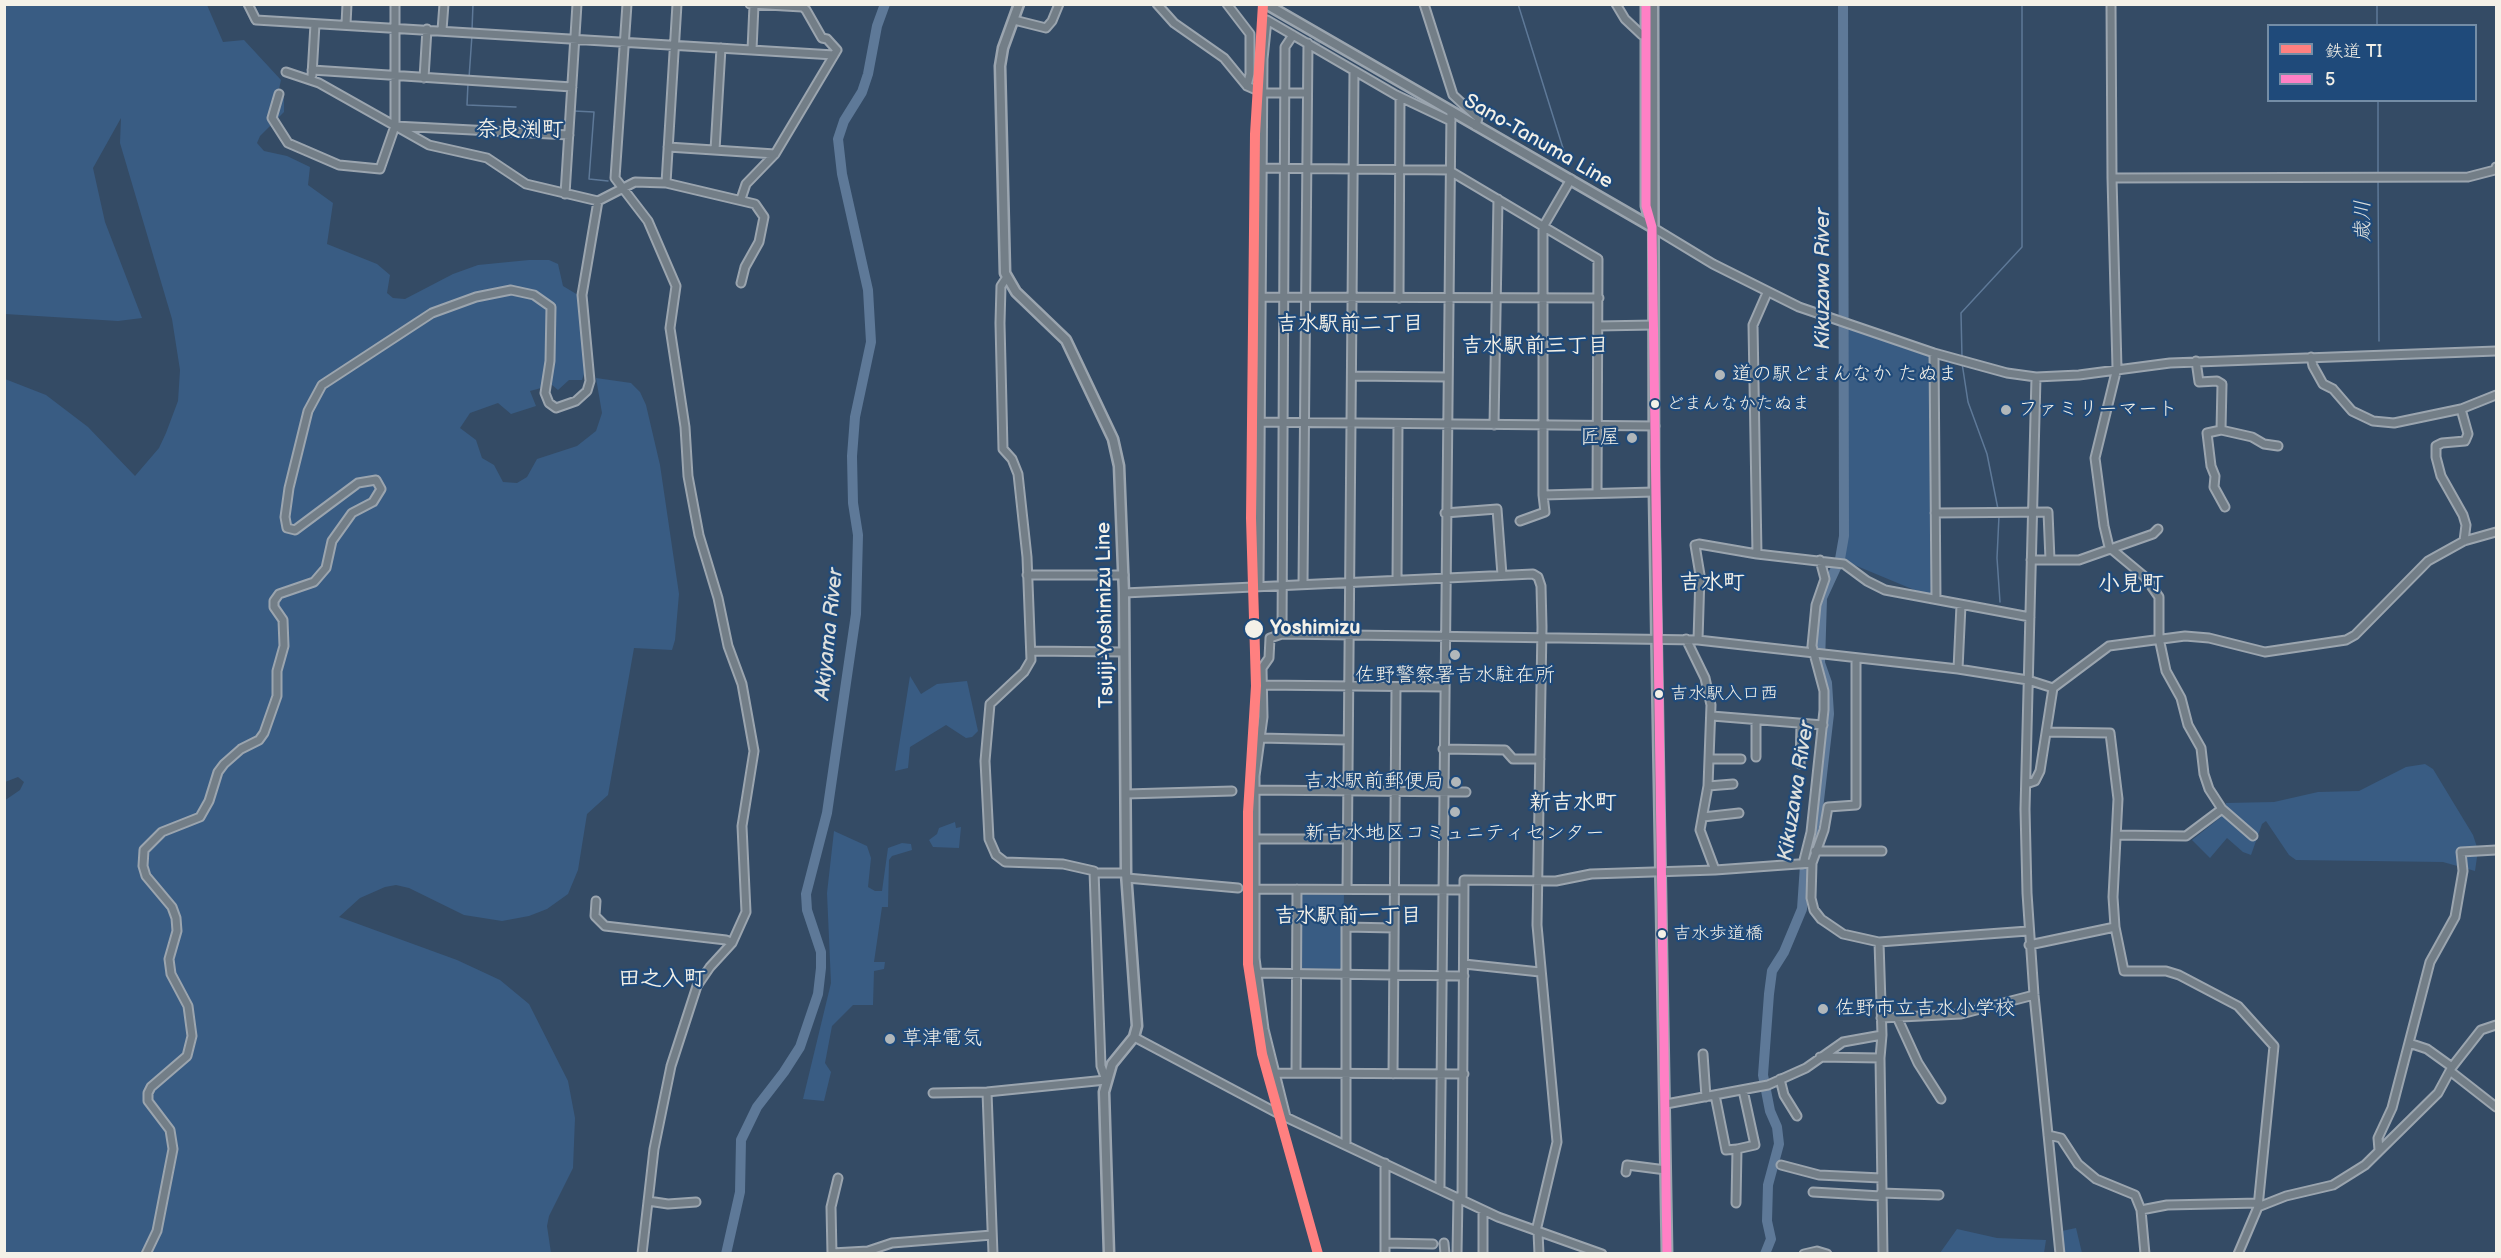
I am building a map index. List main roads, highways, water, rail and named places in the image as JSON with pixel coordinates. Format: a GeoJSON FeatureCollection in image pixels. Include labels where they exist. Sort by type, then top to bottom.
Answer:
{"type":"FeatureCollection","features":[{"type":"Feature","properties":{"kind":"main road","name":"Tsuiji-Yoshimizu Line"},"geometry":{"type":"LineString","coordinates":[[1019,4],[1000,66],[1006,277],[1016,292],[1066,340],[1116,446],[1124,574],[1126,876],[1137,1026],[1134,1037],[1112,1064],[1106,1080],[1103,1109],[1109,1254]]}},
{"type":"Feature","properties":{"kind":"main road"},"geometry":{"type":"LineString","coordinates":[[1646,4],[1650,35]]}},
{"type":"Feature","properties":{"kind":"main road"},"geometry":{"type":"LineString","coordinates":[[1653,4],[1650,35],[1646,206],[1652,227],[1654,325],[1654,492],[1667,1254]]}},
{"type":"Feature","properties":{"kind":"main road","name":"Sano-Tanuma Line"},"geometry":{"type":"LineString","coordinates":[[1267,5],[1652,227]]}},
{"type":"Feature","properties":{"kind":"waterway"},"geometry":{"type":"LineString","coordinates":[[472,30],[473,4]]}},
{"type":"Feature","properties":{"kind":"waterway","name":"Akiyama River"},"geometry":{"type":"LineString","coordinates":[[726,1254],[740,1192],[741,1140],[757,1107],[800,1047],[818,994],[821,952],[807,910],[806,894],[827,813],[856,614],[858,535],[853,503],[852,456],[855,417],[871,342],[868,290],[842,174],[838,139],[844,121],[862,92],[868,74],[877,26],[885,4]]}},
{"type":"Feature","properties":{"kind":"waterway"},"geometry":{"type":"LineString","coordinates":[[1518,4],[1567,161]]}},
{"type":"Feature","properties":{"kind":"waterway","name":"Kikuzawa River"},"geometry":{"type":"LineString","coordinates":[[1765,1254],[1771,1239],[1767,1221],[1768,1185],[1779,1144],[1777,1127],[1770,1111],[1763,1075],[1769,994],[1772,971],[1784,952],[1802,909],[1805,865],[1818,809],[1829,714],[1827,683],[1820,663],[1822,598],[1840,559],[1844,536],[1843,4]]}},
{"type":"Feature","properties":{"kind":"waterway"},"geometry":{"type":"LineString","coordinates":[[1962,358],[1961,313],[2022,247],[2022,4]]}},
{"type":"Feature","properties":{"kind":"waterway","name":"歳川"},"geometry":{"type":"LineString","coordinates":[[2377,4],[2377,24]]}},
{"type":"Feature","properties":{"kind":"waterway"},"geometry":{"type":"LineString","coordinates":[[469,78],[472,35]]}},
{"type":"Feature","properties":{"kind":"waterway"},"geometry":{"type":"LineString","coordinates":[[468,83],[467,105],[516,107]]}},
{"type":"Feature","properties":{"kind":"waterway","name":"歳川"},"geometry":{"type":"LineString","coordinates":[[2378,102],[2378,176]]}},
{"type":"Feature","properties":{"kind":"waterway"},"geometry":{"type":"LineString","coordinates":[[574,111],[594,112],[589,179],[608,181]]}},
{"type":"Feature","properties":{"kind":"waterway","name":"歳川"},"geometry":{"type":"LineString","coordinates":[[2378,180],[2379,341]]}},
{"type":"Feature","properties":{"kind":"waterway"},"geometry":{"type":"LineString","coordinates":[[1962,363],[1968,402],[1987,454],[1998,509]]}},
{"type":"Feature","properties":{"kind":"waterway"},"geometry":{"type":"LineString","coordinates":[[1999,516],[1997,558],[2000,602]]}},
{"type":"Feature","properties":{"kind":"tunnel"},"geometry":{"type":"LineString","coordinates":[[1314,45],[1328,31]]}},
{"type":"Feature","properties":{"kind":"rail line","name":"TI"},"geometry":{"type":"LineString","coordinates":[[1263,4],[1255,134],[1251,518],[1256,686],[1248,812],[1248,964],[1262,1054],[1318,1254]]}},
{"type":"Feature","properties":{"kind":"place","name":"道の駅どまんなか たぬま"},"geometry":{"type":"Point","coordinates":[1720,375]}},
{"type":"Feature","properties":{"kind":"place","name":"どまんなかたぬま"},"geometry":{"type":"Point","coordinates":[1655,404]}},
{"type":"Feature","properties":{"kind":"place","name":"ファミリーマート"},"geometry":{"type":"Point","coordinates":[2006,410]}},
{"type":"Feature","properties":{"kind":"place","name":"匠屋"},"geometry":{"type":"Point","coordinates":[1632,438]}},
{"type":"Feature","properties":{"kind":"place","name":"Yoshimizu"},"geometry":{"type":"Point","coordinates":[1254,629]}},
{"type":"Feature","properties":{"kind":"place","name":"佐野警察署吉水駐在所"},"geometry":{"type":"Point","coordinates":[1455,655]}},
{"type":"Feature","properties":{"kind":"place","name":"吉水駅入口西"},"geometry":{"type":"Point","coordinates":[1659,694]}},
{"type":"Feature","properties":{"kind":"place","name":"吉水駅前郵便局"},"geometry":{"type":"Point","coordinates":[1456,782]}},
{"type":"Feature","properties":{"kind":"place","name":"新吉水地区コミュニティセンター"},"geometry":{"type":"Point","coordinates":[1455,812]}},
{"type":"Feature","properties":{"kind":"place","name":"吉水歩道橋"},"geometry":{"type":"Point","coordinates":[1662,934]}},
{"type":"Feature","properties":{"kind":"place","name":"佐野市立吉水小学校"},"geometry":{"type":"Point","coordinates":[1823,1009]}},
{"type":"Feature","properties":{"kind":"place","name":"草津電気"},"geometry":{"type":"Point","coordinates":[890,1039]}},
{"type":"Feature","properties":{"kind":"district","name":"奈良渕町"},"geometry":{"type":"Point","coordinates":[520,130]}},
{"type":"Feature","properties":{"kind":"district","name":"吉水駅前二丁目"},"geometry":{"type":"Point","coordinates":[1350,325]}},
{"type":"Feature","properties":{"kind":"district","name":"吉水駅前三丁目"},"geometry":{"type":"Point","coordinates":[1535,347]}},
{"type":"Feature","properties":{"kind":"district","name":"吉水町"},"geometry":{"type":"Point","coordinates":[1712,583]}},
{"type":"Feature","properties":{"kind":"district","name":"小見町"},"geometry":{"type":"Point","coordinates":[2131,584]}},
{"type":"Feature","properties":{"kind":"district","name":"新吉水町"},"geometry":{"type":"Point","coordinates":[1573,803]}},
{"type":"Feature","properties":{"kind":"district","name":"吉水駅前一丁目"},"geometry":{"type":"Point","coordinates":[1348,917]}},
{"type":"Feature","properties":{"kind":"district","name":"田之入町"},"geometry":{"type":"Point","coordinates":[662,979]}}]}
